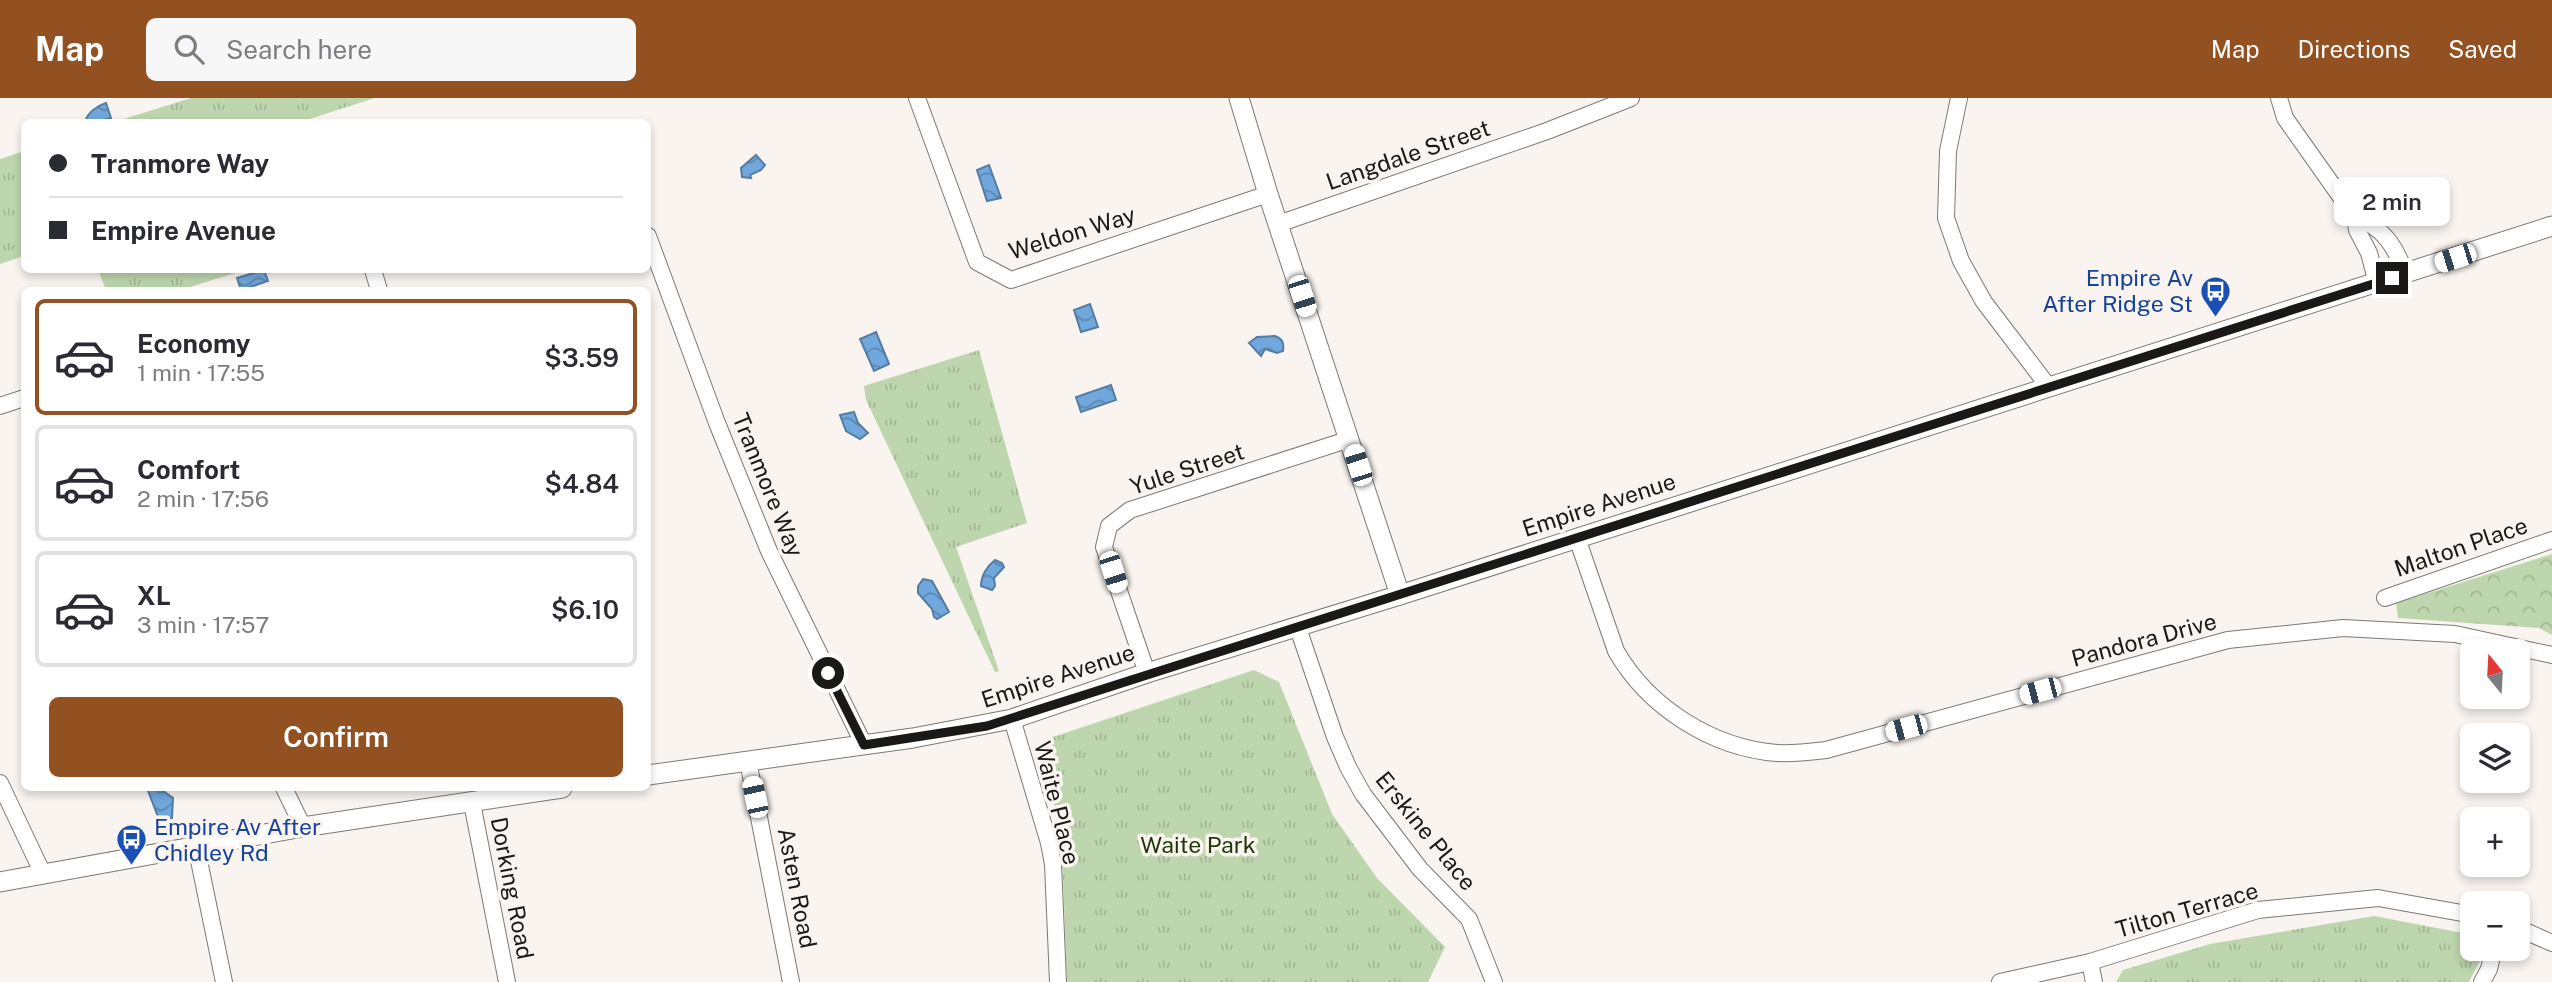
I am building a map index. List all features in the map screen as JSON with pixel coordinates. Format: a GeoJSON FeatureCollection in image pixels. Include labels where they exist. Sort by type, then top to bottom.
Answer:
{"type":"FeatureCollection","features":[{"type":"Feature","properties":{"kind":"street","name":"Weldon Way"},"geometry":{"type":"LineString","coordinates":[[917,98],[977,262],[1011,279],[1268,194]]}},
{"type":"Feature","properties":{"kind":"street"},"geometry":{"type":"LineString","coordinates":[[1239,98],[1400,595]]}},
{"type":"Feature","properties":{"kind":"street","name":"Langdale Street"},"geometry":{"type":"LineString","coordinates":[[1278,224],[1547,131],[1631,98]]}},
{"type":"Feature","properties":{"kind":"street"},"geometry":{"type":"LineString","coordinates":[[1959,98],[1948,151],[1946,218],[1961,261],[1984,302],[2048,386]]}},
{"type":"Feature","properties":{"kind":"street"},"geometry":{"type":"LineString","coordinates":[[2278,98],[2286,118],[2355,217],[2357,230],[2369,253],[2377,283]]}},
{"type":"Feature","properties":{"kind":"street"},"geometry":{"type":"LineString","coordinates":[[2355,217],[2371,223],[2394,248],[2406,274]]}},
{"type":"Feature","properties":{"kind":"street","name":"Empire Avenue"},"geometry":{"type":"LineString","coordinates":[[651,775],[952,732],[1012,719],[1147,673],[1298,628],[2552,226]]}},
{"type":"Feature","properties":{"kind":"street","name":"Tranmore Way"},"geometry":{"type":"LineString","coordinates":[[651,244],[717,423],[769,551],[864,745]]}},
{"type":"Feature","properties":{"kind":"street"},"geometry":{"type":"LineString","coordinates":[[0,406],[21,399]]}},
{"type":"Feature","properties":{"kind":"street","name":"Yule Street"},"geometry":{"type":"LineString","coordinates":[[1147,673],[1104,547],[1109,526],[1130,510],[1350,439]]}},
{"type":"Feature","properties":{"kind":"street","name":"Pandora Drive"},"geometry":{"type":"LineString","coordinates":[[1577,538],[1616,651],[1645,690],[1675,715],[1702,731],[1731,743],[1777,753],[1826,750],[2228,640],[2352,628],[2455,634],[2552,655]]}},
{"type":"Feature","properties":{"kind":"street","name":"Malton Place"},"geometry":{"type":"LineString","coordinates":[[2385,598],[2552,540]]}},
{"type":"Feature","properties":{"kind":"street","name":"Erskine Place"},"geometry":{"type":"LineString","coordinates":[[1298,628],[1325,711],[1348,767],[1363,794],[1420,869],[1469,919],[1494,982]]}},
{"type":"Feature","properties":{"kind":"street","name":"Waite Place"},"geometry":{"type":"LineString","coordinates":[[1012,719],[1053,863],[1058,982]]}},
{"type":"Feature","properties":{"kind":"street","name":"Asten Road"},"geometry":{"type":"LineString","coordinates":[[748,761],[791,982]]}},
{"type":"Feature","properties":{"kind":"street"},"geometry":{"type":"LineString","coordinates":[[0,783],[43,874]]}},
{"type":"Feature","properties":{"kind":"street"},"geometry":{"type":"LineString","coordinates":[[285,791],[303,827]]}},
{"type":"Feature","properties":{"kind":"street"},"geometry":{"type":"LineString","coordinates":[[0,882],[303,827],[544,791]]}},
{"type":"Feature","properties":{"kind":"street","name":"Dorking Road"},"geometry":{"type":"LineString","coordinates":[[472,803],[507,982]]}},
{"type":"Feature","properties":{"kind":"street"},"geometry":{"type":"LineString","coordinates":[[196,846],[224,982]]}},
{"type":"Feature","properties":{"kind":"street","name":"Tilton Terrace"},"geometry":{"type":"LineString","coordinates":[[2000,982],[2090,962],[2258,910],[2378,898],[2460,913]]}},
{"type":"Feature","properties":{"kind":"street"},"geometry":{"type":"LineString","coordinates":[[2530,933],[2552,943]]}},
{"type":"Feature","properties":{"kind":"street"},"geometry":{"type":"LineString","coordinates":[[2482,982],[2491,961]]}},
{"type":"Feature","properties":{"kind":"street"},"geometry":{"type":"LineString","coordinates":[[2090,962],[2094,982]]}},
{"type":"Feature","properties":{"kind":"green space"},"geometry":{"type":"Polygon","coordinates":[[[191,98],[375,98],[309,119],[124,119],[191,98]]]}},
{"type":"Feature","properties":{"kind":"green space"},"geometry":{"type":"Polygon","coordinates":[[[21,152],[21,257],[0,264],[0,159],[21,152]]]}},
{"type":"Feature","properties":{"kind":"green space"},"geometry":{"type":"Polygon","coordinates":[[[99,273],[235,273],[190,287],[105,287],[99,273]]]}},
{"type":"Feature","properties":{"kind":"green space"},"geometry":{"type":"Polygon","coordinates":[[[979,350],[1027,523],[956,547],[999,671],[995,672],[866,400],[864,386],[979,350]]]}},
{"type":"Feature","properties":{"kind":"green space"},"geometry":{"type":"Polygon","coordinates":[[[2552,554],[2552,635],[2539,628],[2398,618],[2396,603],[2552,554]]]}},
{"type":"Feature","properties":{"kind":"green space","name":"Waite Park"},"geometry":{"type":"Polygon","coordinates":[[[1254,670],[1279,682],[1332,814],[1377,878],[1445,947],[1428,982],[1067,982],[1061,827],[1039,755],[1053,737],[1254,670]]]}},
{"type":"Feature","properties":{"kind":"green space"},"geometry":{"type":"Polygon","coordinates":[[[2374,916],[2460,932],[2460,961],[2480,961],[2469,982],[2116,982],[2123,970],[2210,944],[2374,916]]]}},
{"type":"Feature","properties":{"kind":"water"},"geometry":{"type":"Polygon","coordinates":[[[106,103],[111,118],[86,119],[93,110],[106,103]]]}},
{"type":"Feature","properties":{"kind":"water"},"geometry":{"type":"Polygon","coordinates":[[[756,155],[765,165],[750,175],[751,178],[742,177],[741,168],[756,155]]]}},
{"type":"Feature","properties":{"kind":"water"},"geometry":{"type":"Polygon","coordinates":[[[989,165],[1001,198],[987,201],[977,170],[989,165]]]}},
{"type":"Feature","properties":{"kind":"water"},"geometry":{"type":"Polygon","coordinates":[[[265,273],[268,281],[240,287],[237,278],[265,273]]]}},
{"type":"Feature","properties":{"kind":"water"},"geometry":{"type":"Polygon","coordinates":[[[1090,304],[1098,327],[1081,332],[1074,310],[1090,304]]]}},
{"type":"Feature","properties":{"kind":"water"},"geometry":{"type":"Polygon","coordinates":[[[876,332],[889,364],[874,371],[860,339],[876,332]]]}},
{"type":"Feature","properties":{"kind":"water"},"geometry":{"type":"Polygon","coordinates":[[[1257,337],[1280,338],[1283,351],[1277,353],[1265,349],[1261,356],[1249,343],[1257,337]]]}},
{"type":"Feature","properties":{"kind":"water"},"geometry":{"type":"Polygon","coordinates":[[[1111,385],[1116,400],[1081,412],[1076,397],[1111,385]]]}},
{"type":"Feature","properties":{"kind":"water"},"geometry":{"type":"Polygon","coordinates":[[[854,412],[858,423],[868,433],[860,439],[846,431],[840,415],[854,412]]]}},
{"type":"Feature","properties":{"kind":"water"},"geometry":{"type":"Polygon","coordinates":[[[995,560],[1004,567],[994,578],[995,586],[992,590],[981,586],[981,582],[989,565],[995,560]]]}},
{"type":"Feature","properties":{"kind":"water"},"geometry":{"type":"Polygon","coordinates":[[[923,579],[932,581],[949,612],[937,619],[918,593],[918,586],[923,579]]]}},
{"type":"Feature","properties":{"kind":"water"},"geometry":{"type":"Polygon","coordinates":[[[148,791],[163,791],[173,798],[172,818],[160,822],[148,791]]]}},
{"type":"Feature","properties":{"kind":"place","name":"Empire Av After Ridge St"},"geometry":{"type":"Point","coordinates":[2216,318]}},
{"type":"Feature","properties":{"kind":"place","name":"Empire Av After Chidley Rd"},"geometry":{"type":"Point","coordinates":[131,867]}},
{"type":"Feature","properties":{"kind":"route"},"geometry":{"type":"LineString","coordinates":[[828,673],[864,745],[987,726],[2392,278]]}}]}
